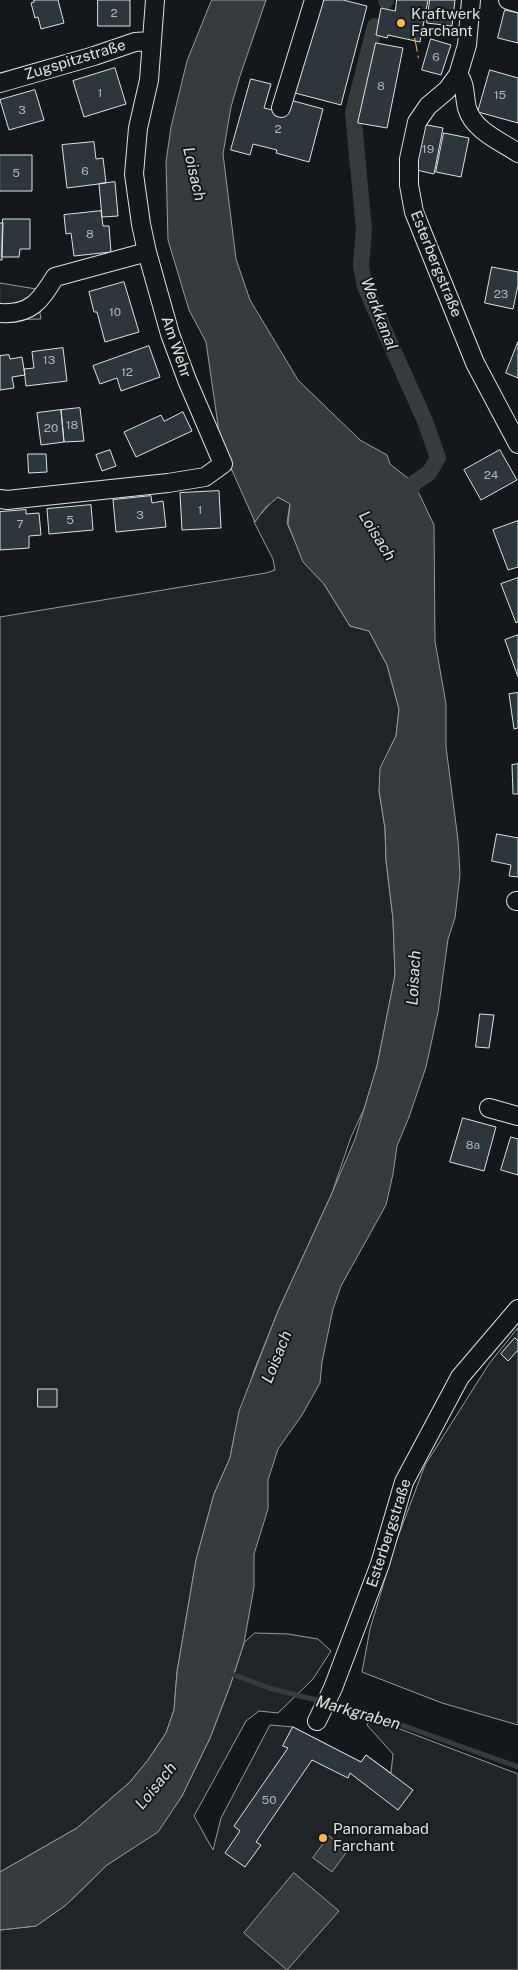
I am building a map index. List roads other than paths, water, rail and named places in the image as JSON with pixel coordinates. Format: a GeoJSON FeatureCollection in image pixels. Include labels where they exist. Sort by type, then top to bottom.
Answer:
{"type":"FeatureCollection","features":[{"type":"Feature","properties":{"kind":"street","name":"Am Wehr"},"geometry":{"type":"LineString","coordinates":[[0,499],[7,500],[168,483],[205,476],[223,464],[187,380],[170,334],[147,252],[134,174],[138,128],[149,80],[155,0]]}},
{"type":"Feature","properties":{"kind":"street"},"geometry":{"type":"LineString","coordinates":[[281,108],[314,0]]}},
{"type":"Feature","properties":{"kind":"street","name":"Esterbergstraße"},"geometry":{"type":"LineString","coordinates":[[471,0],[467,45],[458,75],[447,90],[428,106],[417,122],[408,159],[411,194],[414,212],[476,363],[518,444]]}},
{"type":"Feature","properties":{"kind":"street"},"geometry":{"type":"LineString","coordinates":[[508,0],[518,3]]}},
{"type":"Feature","properties":{"kind":"street","name":"Zugspitzstraße"},"geometry":{"type":"LineString","coordinates":[[0,82],[94,56],[135,42],[151,40]]}},
{"type":"Feature","properties":{"kind":"street"},"geometry":{"type":"LineString","coordinates":[[458,75],[462,80],[469,114],[477,126],[518,153]]}},
{"type":"Feature","properties":{"kind":"street"},"geometry":{"type":"LineString","coordinates":[[0,313],[14,314],[30,308],[42,298],[54,277],[147,252]]}},
{"type":"Feature","properties":{"kind":"street"},"geometry":{"type":"LineString","coordinates":[[489,1108],[518,1116]]}},
{"type":"Feature","properties":{"kind":"street","name":"Esterbergstraße"},"geometry":{"type":"LineString","coordinates":[[317,1721],[333,1688],[380,1564],[404,1482],[460,1378],[518,1309]]}},
{"type":"Feature","properties":{"kind":"water","name":"Loisach"},"geometry":{"type":"Polygon","coordinates":[[[212,0],[266,0],[231,107],[223,154],[236,259],[250,300],[298,380],[360,440],[387,455],[390,464],[414,483],[434,525],[435,641],[446,704],[446,747],[458,840],[460,875],[455,918],[448,939],[438,1012],[426,1067],[397,1146],[386,1205],[341,1286],[333,1309],[322,1362],[320,1383],[302,1415],[278,1449],[268,1480],[268,1509],[254,1554],[254,1587],[244,1643],[210,1738],[182,1796],[158,1832],[107,1865],[66,1905],[36,1926],[0,1930],[0,1872],[77,1828],[130,1782],[166,1733],[174,1710],[177,1672],[196,1560],[214,1494],[230,1458],[239,1411],[278,1311],[355,1139],[377,1066],[395,975],[393,919],[386,860],[385,828],[379,791],[380,768],[396,736],[399,709],[387,665],[369,631],[350,626],[324,584],[303,562],[288,524],[290,504],[278,497],[265,508],[255,522],[221,446],[206,342],[189,310],[168,240],[166,162],[171,127],[187,61],[212,0]]]}},
{"type":"Feature","properties":{"kind":"water"},"geometry":{"type":"Polygon","coordinates":[[[329,1836],[348,1850],[332,1872],[313,1858],[329,1836]]]}},
{"type":"Feature","properties":{"kind":"water"},"geometry":{"type":"Polygon","coordinates":[[[294,1873],[339,1911],[287,1970],[244,1933],[294,1873]]]}},
{"type":"Feature","properties":{"kind":"waterway","name":"Werkkanal"},"geometry":{"type":"LineString","coordinates":[[375,26],[353,112],[364,229],[361,266],[365,287],[425,421],[438,458],[429,473],[414,483],[406,502]]}},
{"type":"Feature","properties":{"kind":"waterway","name":"Markgraben"},"geometry":{"type":"LineString","coordinates":[[229,1673],[269,1688],[368,1713],[518,1767]]}},
{"type":"Feature","properties":{"kind":"place","name":"Kraftwerk Farchant"},"geometry":{"type":"Point","coordinates":[401,23]}},
{"type":"Feature","properties":{"kind":"place","name":"Panoramabad Farchant"},"geometry":{"type":"Point","coordinates":[323,1838]}}]}
